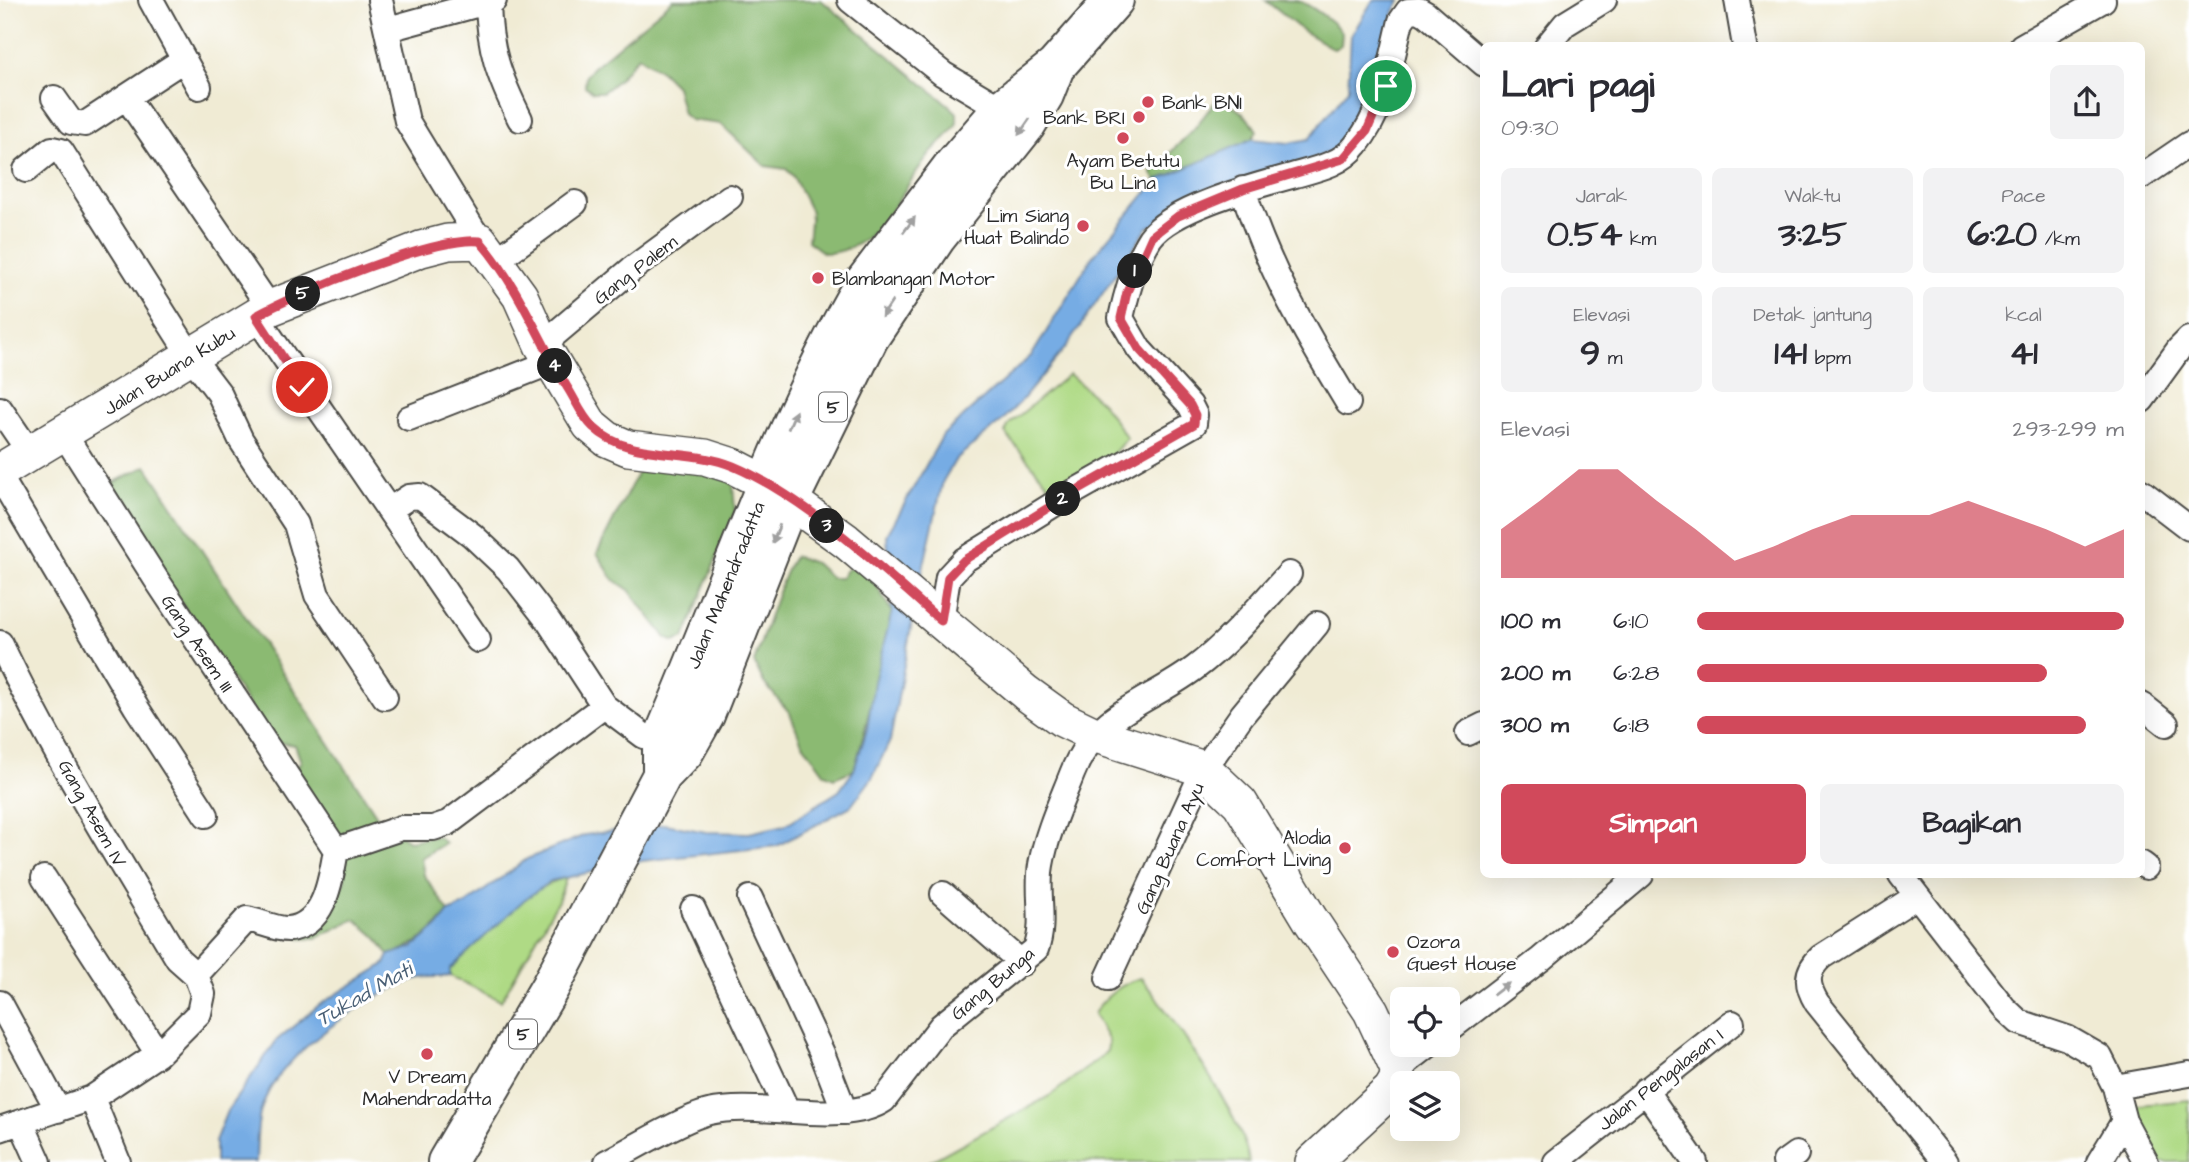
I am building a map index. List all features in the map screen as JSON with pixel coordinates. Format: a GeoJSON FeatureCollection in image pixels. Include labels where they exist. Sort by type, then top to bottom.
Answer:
{"type":"FeatureCollection","features":[{"type":"Feature","properties":{"kind":"highway","name":"Jalan Mahendradatta"},"geometry":{"type":"LineString","coordinates":[[447,1162],[550,987],[659,769],[684,752],[705,715],[778,491],[801,399],[864,284],[953,167],[1002,109],[1055,67],[1114,0]]}},
{"type":"Feature","properties":{"kind":"highway","name":"Jalan Mahendradatta"},"geometry":{"type":"LineString","coordinates":[[778,491],[869,338],[936,239],[1026,125],[1044,95],[1055,67]]}},
{"type":"Feature","properties":{"kind":"street"},"geometry":{"type":"LineString","coordinates":[[151,0],[199,88]]}},
{"type":"Feature","properties":{"kind":"street"},"geometry":{"type":"LineString","coordinates":[[380,0],[407,121],[520,296],[547,354],[590,425],[607,439],[628,448],[705,457],[733,466],[778,491],[884,572],[1026,693],[1062,719],[1093,734],[1204,769],[1240,803],[1310,919],[1371,1011],[1398,1069],[1397,1080],[1391,1090],[1313,1162]]}},
{"type":"Feature","properties":{"kind":"street"},"geometry":{"type":"LineString","coordinates":[[850,0],[943,74],[1002,109]]}},
{"type":"Feature","properties":{"kind":"street"},"geometry":{"type":"LineString","coordinates":[[1550,42],[1565,24],[1604,0]]}},
{"type":"Feature","properties":{"kind":"street"},"geometry":{"type":"LineString","coordinates":[[1737,0],[1744,42]]}},
{"type":"Feature","properties":{"kind":"street"},"geometry":{"type":"LineString","coordinates":[[2029,42],[2101,0]]}},
{"type":"Feature","properties":{"kind":"street"},"geometry":{"type":"LineString","coordinates":[[388,29],[491,1],[491,49],[505,89],[520,119]]}},
{"type":"Feature","properties":{"kind":"street"},"geometry":{"type":"LineString","coordinates":[[937,617],[948,577],[964,560],[1072,493],[1194,424],[1195,415],[1190,405],[1139,349],[1121,318],[1127,292],[1152,236],[1178,216],[1243,189],[1343,159],[1355,147],[1378,109],[1401,21],[1408,11],[1419,10],[1426,14],[1480,61]]}},
{"type":"Feature","properties":{"kind":"street"},"geometry":{"type":"LineString","coordinates":[[54,98],[71,122],[78,125],[94,119],[183,60]]}},
{"type":"Feature","properties":{"kind":"street"},"geometry":{"type":"LineString","coordinates":[[127,97],[389,510],[478,640]]}},
{"type":"Feature","properties":{"kind":"street"},"geometry":{"type":"LineString","coordinates":[[2145,174],[2189,144]]}},
{"type":"Feature","properties":{"kind":"street"},"geometry":{"type":"LineString","coordinates":[[26,170],[52,149],[61,150],[190,355],[219,393],[241,440],[296,524],[317,595],[385,697]]}},
{"type":"Feature","properties":{"kind":"street"},"geometry":{"type":"LineString","coordinates":[[1243,189],[1262,245],[1279,283],[1348,403]]}},
{"type":"Feature","properties":{"kind":"street","name":"Gang Palem"},"geometry":{"type":"LineString","coordinates":[[409,418],[547,354],[632,269],[730,197]]}},
{"type":"Feature","properties":{"kind":"street"},"geometry":{"type":"LineString","coordinates":[[489,251],[575,203]]}},
{"type":"Feature","properties":{"kind":"street","name":"Jalan Buana Kubu"},"geometry":{"type":"LineString","coordinates":[[0,471],[131,395],[190,355],[263,312],[421,249],[448,242],[489,251]]}},
{"type":"Feature","properties":{"kind":"street"},"geometry":{"type":"LineString","coordinates":[[2145,396],[2189,339]]}},
{"type":"Feature","properties":{"kind":"street"},"geometry":{"type":"LineString","coordinates":[[0,409],[30,453]]}},
{"type":"Feature","properties":{"kind":"street","name":"Gang Asem III"},"geometry":{"type":"LineString","coordinates":[[64,433],[156,579],[336,850]]}},
{"type":"Feature","properties":{"kind":"street"},"geometry":{"type":"LineString","coordinates":[[0,477],[136,707],[206,815]]}},
{"type":"Feature","properties":{"kind":"street"},"geometry":{"type":"LineString","coordinates":[[2145,494],[2189,528]]}},
{"type":"Feature","properties":{"kind":"street"},"geometry":{"type":"LineString","coordinates":[[389,510],[415,495],[425,498],[494,555],[549,622],[604,706],[644,736],[659,769]]}},
{"type":"Feature","properties":{"kind":"street","name":"Gang Bunga"},"geometry":{"type":"LineString","coordinates":[[607,1162],[706,1112],[749,1107],[845,1112],[875,1107],[884,1100],[941,1026],[1036,949],[1042,933],[1038,896],[1041,863],[1073,771],[1093,734],[1137,701],[1195,668],[1289,574]]}},
{"type":"Feature","properties":{"kind":"street","name":"Gang Buana Ayu"},"geometry":{"type":"LineString","coordinates":[[1108,978],[1204,769],[1249,706],[1317,624]]}},
{"type":"Feature","properties":{"kind":"street","name":"Gang Asem IV"},"geometry":{"type":"LineString","coordinates":[[0,643],[27,701],[105,837],[178,959],[197,975]]}},
{"type":"Feature","properties":{"kind":"street"},"geometry":{"type":"LineString","coordinates":[[39,1162],[10,1125],[92,1098],[158,1054],[199,1013],[203,994],[197,975],[247,919],[289,929],[311,918],[329,892],[336,850],[401,828],[433,828],[448,823],[604,706]]}},
{"type":"Feature","properties":{"kind":"street"},"geometry":{"type":"LineString","coordinates":[[2145,707],[2166,724]]}},
{"type":"Feature","properties":{"kind":"street"},"geometry":{"type":"LineString","coordinates":[[44,878],[158,1054]]}},
{"type":"Feature","properties":{"kind":"street"},"geometry":{"type":"LineString","coordinates":[[1460,1021],[1637,878]]}},
{"type":"Feature","properties":{"kind":"street"},"geometry":{"type":"LineString","coordinates":[[1903,878],[2004,1008],[2019,1022],[2067,1038],[2100,1057],[2115,1087],[2124,1121],[2146,1162]]}},
{"type":"Feature","properties":{"kind":"street"},"geometry":{"type":"LineString","coordinates":[[943,894],[1021,963]]}},
{"type":"Feature","properties":{"kind":"street"},"geometry":{"type":"LineString","coordinates":[[1917,896],[1821,957],[1812,966],[1808,981],[1817,1003],[1945,1162]]}},
{"type":"Feature","properties":{"kind":"street"},"geometry":{"type":"LineString","coordinates":[[750,898],[845,1112]]}},
{"type":"Feature","properties":{"kind":"street"},"geometry":{"type":"LineString","coordinates":[[694,909],[787,1110]]}},
{"type":"Feature","properties":{"kind":"street"},"geometry":{"type":"LineString","coordinates":[[0,1003],[58,1110]]}},
{"type":"Feature","properties":{"kind":"street","name":"Jalan Pengalasan I"},"geometry":{"type":"LineString","coordinates":[[1556,1162],[1732,1023]]}},
{"type":"Feature","properties":{"kind":"street"},"geometry":{"type":"LineString","coordinates":[[1398,1069],[1414,1057]]}},
{"type":"Feature","properties":{"kind":"street"},"geometry":{"type":"LineString","coordinates":[[2115,1087],[2189,1074]]}},
{"type":"Feature","properties":{"kind":"street"},"geometry":{"type":"LineString","coordinates":[[1644,1090],[1695,1162]]}},
{"type":"Feature","properties":{"kind":"street"},"geometry":{"type":"LineString","coordinates":[[92,1098],[118,1162]]}},
{"type":"Feature","properties":{"kind":"street"},"geometry":{"type":"LineString","coordinates":[[2099,1162],[2124,1121]]}},
{"type":"Feature","properties":{"kind":"green space"},"geometry":{"type":"Polygon","coordinates":[[[673,0],[821,0],[950,106],[957,113],[957,123],[931,152],[875,231],[844,250],[824,253],[808,241],[811,212],[793,176],[786,169],[765,166],[721,124],[690,120],[683,114],[676,86],[662,72],[638,56],[618,80],[603,92],[593,92],[585,86],[586,76],[592,68],[673,0]]]}},
{"type":"Feature","properties":{"kind":"green space"},"geometry":{"type":"Polygon","coordinates":[[[1265,0],[1299,1],[1310,6],[1339,30],[1342,34],[1341,45],[1334,49],[1303,31],[1265,0]]]}},
{"type":"Feature","properties":{"kind":"green space"},"geometry":{"type":"Polygon","coordinates":[[[1217,99],[1240,111],[1249,121],[1257,131],[1252,139],[1156,181],[1151,172],[1193,130],[1217,99]]]}},
{"type":"Feature","properties":{"kind":"green space"},"geometry":{"type":"Polygon","coordinates":[[[1069,374],[1102,403],[1127,438],[1113,454],[1053,490],[1005,433],[1009,424],[1069,374]]]}},
{"type":"Feature","properties":{"kind":"green space"},"geometry":{"type":"Polygon","coordinates":[[[146,466],[381,822],[409,841],[437,836],[445,843],[421,858],[424,875],[449,912],[415,943],[389,955],[376,937],[355,919],[316,938],[300,939],[289,929],[344,885],[345,879],[294,769],[301,762],[295,745],[273,742],[105,487],[146,466]]]}},
{"type":"Feature","properties":{"kind":"green space"},"geometry":{"type":"Polygon","coordinates":[[[645,467],[688,469],[733,481],[735,513],[684,638],[674,642],[666,638],[629,590],[613,579],[597,553],[637,474],[645,467]]]}},
{"type":"Feature","properties":{"kind":"green space"},"geometry":{"type":"Polygon","coordinates":[[[795,556],[815,563],[831,578],[841,578],[846,570],[855,566],[872,578],[892,612],[854,770],[834,778],[825,774],[801,741],[790,713],[764,683],[754,662],[779,589],[795,556]]]}},
{"type":"Feature","properties":{"kind":"green space"},"geometry":{"type":"Polygon","coordinates":[[[566,878],[558,901],[501,1001],[450,976],[450,969],[519,903],[551,883],[566,878]]]}},
{"type":"Feature","properties":{"kind":"green space"},"geometry":{"type":"Polygon","coordinates":[[[1141,978],[1170,1016],[1221,1095],[1235,1121],[1249,1162],[929,1162],[1051,1095],[1100,1058],[1107,1051],[1109,1041],[1094,1014],[1102,1002],[1114,992],[1141,978]]]}},
{"type":"Feature","properties":{"kind":"green space"},"geometry":{"type":"Polygon","coordinates":[[[2189,1100],[2189,1162],[2144,1162],[2130,1106],[2189,1100]]]}},
{"type":"Feature","properties":{"kind":"water","name":"Tukad Mati"},"geometry":{"type":"Polygon","coordinates":[[[1373,0],[1401,0],[1394,11],[1380,67],[1367,103],[1348,135],[1335,150],[1148,227],[1066,347],[1023,399],[1003,420],[956,459],[943,481],[917,595],[890,741],[872,778],[851,806],[777,846],[642,861],[551,881],[524,900],[450,969],[450,976],[418,979],[394,988],[351,1013],[308,1045],[275,1081],[265,1099],[258,1122],[256,1162],[215,1162],[215,1141],[227,1111],[277,1040],[319,1005],[385,964],[389,955],[413,947],[437,927],[449,912],[466,904],[527,859],[585,835],[665,824],[706,832],[749,833],[785,825],[839,791],[854,770],[867,729],[874,682],[892,612],[887,535],[943,435],[1032,355],[1092,257],[1156,181],[1252,139],[1289,143],[1309,139],[1348,89],[1351,36],[1373,0]]]}},
{"type":"Feature","properties":{"kind":"place","name":"Bank BNI"},"geometry":{"type":"Point","coordinates":[1148,102]}},
{"type":"Feature","properties":{"kind":"place","name":"Bank BRI"},"geometry":{"type":"Point","coordinates":[1139,117]}},
{"type":"Feature","properties":{"kind":"place","name":"Ayam Betutu Bu Lina"},"geometry":{"type":"Point","coordinates":[1123,138]}},
{"type":"Feature","properties":{"kind":"place","name":"Lim Siang Huat Balindo"},"geometry":{"type":"Point","coordinates":[1083,226]}},
{"type":"Feature","properties":{"kind":"place","name":"Blambangan Motor"},"geometry":{"type":"Point","coordinates":[818,278]}},
{"type":"Feature","properties":{"kind":"place","name":"Alodia Comfort Living"},"geometry":{"type":"Point","coordinates":[1345,848]}},
{"type":"Feature","properties":{"kind":"place","name":"Ozora Guest House"},"geometry":{"type":"Point","coordinates":[1393,952]}},
{"type":"Feature","properties":{"kind":"place","name":"V Dream Mahendradatta"},"geometry":{"type":"Point","coordinates":[427,1054]}},
{"type":"Feature","properties":{"kind":"route"},"geometry":{"type":"LineString","coordinates":[[302,387],[256,316],[299,296],[421,249],[448,242],[480,241],[497,260],[520,296],[542,345],[590,425],[607,439],[628,448],[705,457],[733,466],[766,483],[846,541],[941,621],[948,577],[955,567],[1072,493],[1188,430],[1194,424],[1195,415],[1190,405],[1139,349],[1125,330],[1121,318],[1127,292],[1152,236],[1178,216],[1243,189],[1317,169],[1343,159],[1367,131],[1386,86]]}}]}
